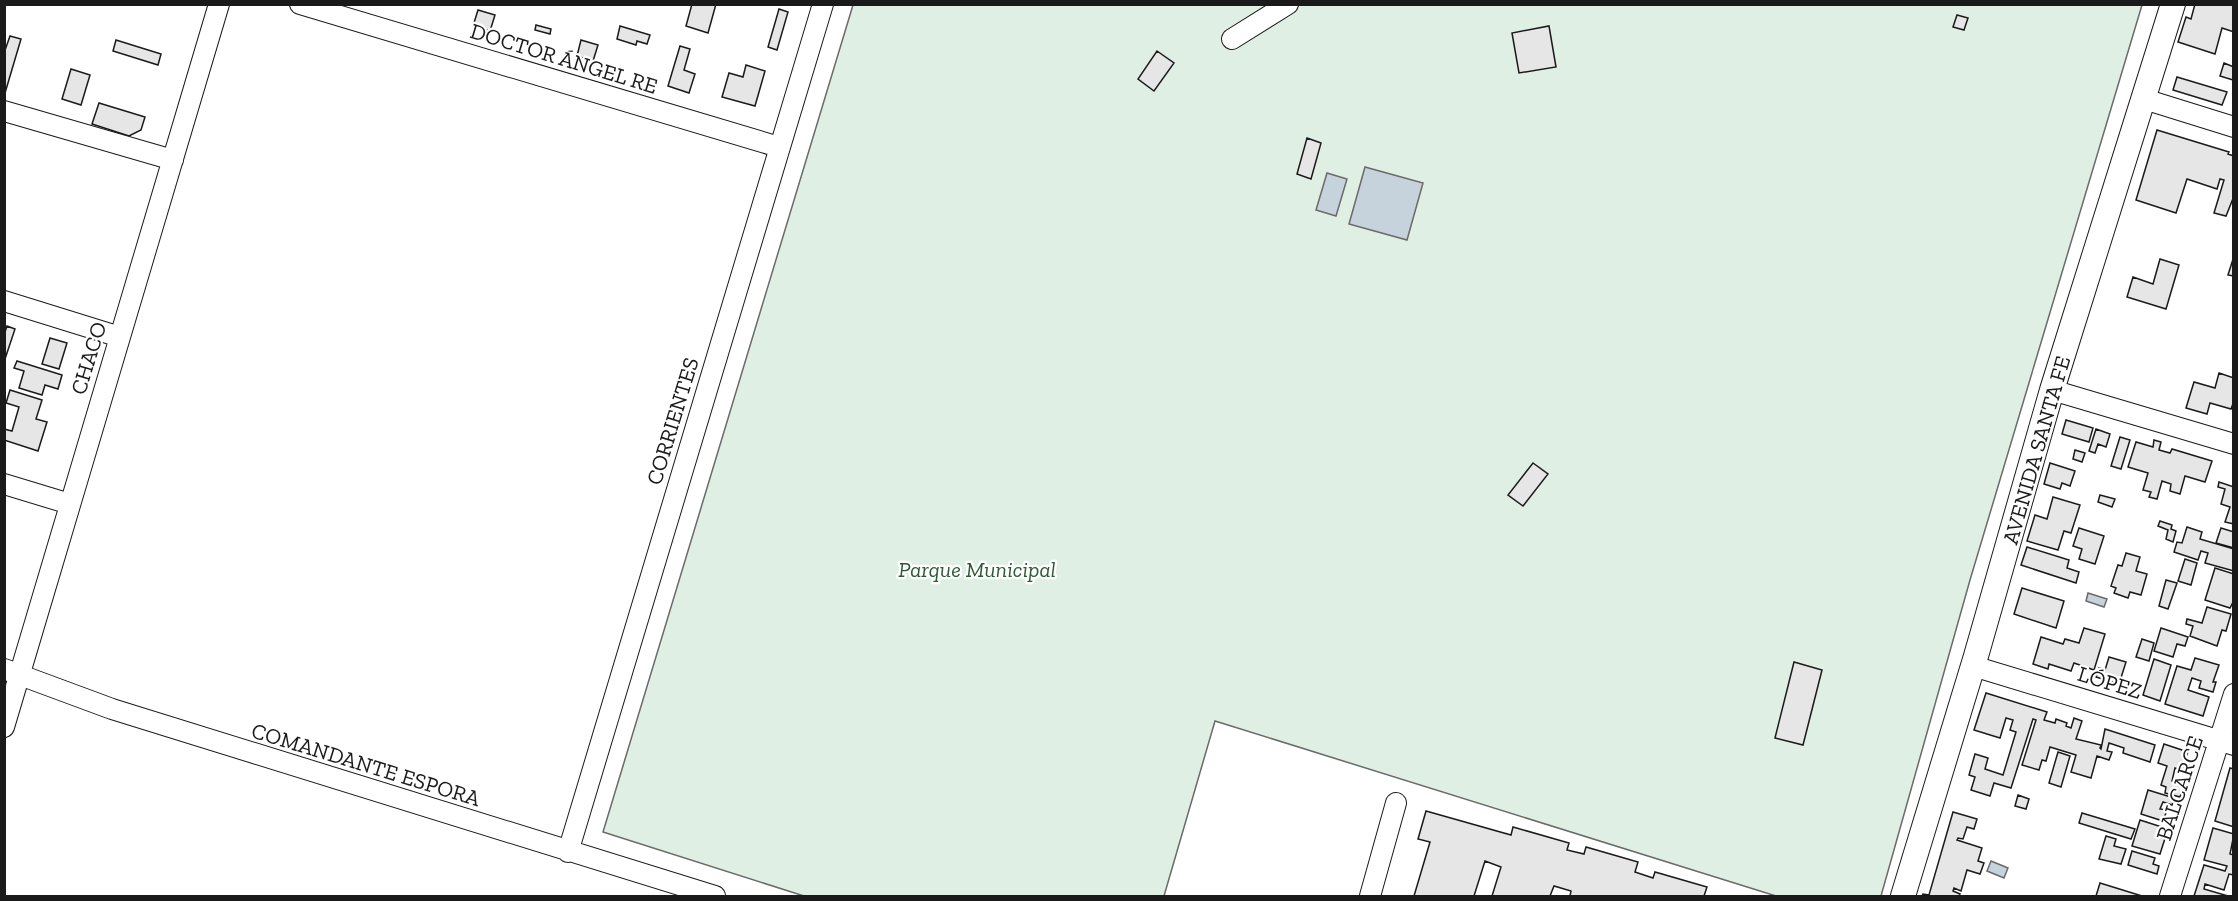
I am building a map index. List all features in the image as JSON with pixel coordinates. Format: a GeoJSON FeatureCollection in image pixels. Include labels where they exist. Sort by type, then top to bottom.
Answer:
{"type":"FeatureCollection","features":[{"type":"Feature","properties":{"kind":"main road","name":"AVENIDA SANTA FE"},"geometry":{"type":"LineString","coordinates":[[1903,897],[1973,666],[2052,390],[2173,4]]}},
{"type":"Feature","properties":{"kind":"street","name":"CHACO"},"geometry":{"type":"LineString","coordinates":[[4,727],[13,671],[69,504],[219,4]]}},
{"type":"Feature","properties":{"kind":"street","name":"DOCTOR ÁNGEL RE"},"geometry":{"type":"LineString","coordinates":[[300,4],[779,147]]}},
{"type":"Feature","properties":{"kind":"street","name":"CORRIENTES"},"geometry":{"type":"LineString","coordinates":[[568,852],[823,4]]}},
{"type":"Feature","properties":{"kind":"street"},"geometry":{"type":"LineString","coordinates":[[1232,39],[1288,4]]}},
{"type":"Feature","properties":{"kind":"street"},"geometry":{"type":"LineString","coordinates":[[2144,99],[2234,127]]}},
{"type":"Feature","properties":{"kind":"street"},"geometry":{"type":"LineString","coordinates":[[4,111],[173,160]]}},
{"type":"Feature","properties":{"kind":"street"},"geometry":{"type":"LineString","coordinates":[[4,301],[120,337]]}},
{"type":"Feature","properties":{"kind":"street"},"geometry":{"type":"LineString","coordinates":[[2052,390],[2234,444]]}},
{"type":"Feature","properties":{"kind":"street"},"geometry":{"type":"LineString","coordinates":[[4,484],[69,504]]}},
{"type":"Feature","properties":{"kind":"street","name":"LÓPEZ"},"geometry":{"type":"LineString","coordinates":[[1973,666],[2226,743]]}},
{"type":"Feature","properties":{"kind":"street","name":"COMANDANTE ESPORA"},"geometry":{"type":"LineString","coordinates":[[13,671],[112,709],[715,897]]}},
{"type":"Feature","properties":{"kind":"street","name":"BALCARCE"},"geometry":{"type":"LineString","coordinates":[[2170,897],[2226,743],[2234,694]]}},
{"type":"Feature","properties":{"kind":"street"},"geometry":{"type":"LineString","coordinates":[[1370,897],[1396,803]]}},
{"type":"Feature","properties":{"kind":"green space","name":"Parque Municipal"},"geometry":{"type":"Polygon","coordinates":[[[853,5],[2142,5],[1970,580],[1881,896],[1776,896],[1215,721],[1164,896],[804,896],[603,832],[853,5]]]}},
{"type":"Feature","properties":{"kind":"shaded area"},"geometry":{"type":"Polygon","coordinates":[[[1365,167],[1423,183],[1407,240],[1349,224],[1365,167]]]}},
{"type":"Feature","properties":{"kind":"shaded area"},"geometry":{"type":"Polygon","coordinates":[[[1327,173],[1347,179],[1336,216],[1316,210],[1327,173]]]}},
{"type":"Feature","properties":{"kind":"shaded area"},"geometry":{"type":"Polygon","coordinates":[[[2088,593],[2107,599],[2104,607],[2086,601],[2088,593]]]}},
{"type":"Feature","properties":{"kind":"shaded area"},"geometry":{"type":"Polygon","coordinates":[[[1991,861],[2008,868],[2004,878],[1987,871],[1991,861]]]}},
{"type":"Feature","properties":{"kind":"building"},"geometry":{"type":"Polygon","coordinates":[[[692,4],[716,4],[708,33],[686,26],[692,4]]]}},
{"type":"Feature","properties":{"kind":"building"},"geometry":{"type":"Polygon","coordinates":[[[2195,4],[2234,4],[2234,32],[2222,28],[2215,54],[2178,42],[2186,17],[2191,19],[2195,4]]]}},
{"type":"Feature","properties":{"kind":"building"},"geometry":{"type":"Polygon","coordinates":[[[779,9],[788,12],[777,50],[768,47],[779,9]]]}},
{"type":"Feature","properties":{"kind":"building"},"geometry":{"type":"Polygon","coordinates":[[[478,10],[495,15],[490,31],[473,26],[478,10]]]}},
{"type":"Feature","properties":{"kind":"building"},"geometry":{"type":"Polygon","coordinates":[[[1957,15],[1968,18],[1964,30],[1953,27],[1957,15]]]}},
{"type":"Feature","properties":{"kind":"building"},"geometry":{"type":"Polygon","coordinates":[[[536,25],[551,29],[550,34],[535,30],[536,25]]]}},
{"type":"Feature","properties":{"kind":"building"},"geometry":{"type":"Polygon","coordinates":[[[620,26],[650,35],[647,44],[637,41],[636,45],[617,39],[620,26]]]}},
{"type":"Feature","properties":{"kind":"building"},"geometry":{"type":"Polygon","coordinates":[[[1549,26],[1556,67],[1519,73],[1512,33],[1549,26]]]}},
{"type":"Feature","properties":{"kind":"building"},"geometry":{"type":"Polygon","coordinates":[[[10,36],[21,39],[5,93],[4,53],[10,36]]]}},
{"type":"Feature","properties":{"kind":"building"},"geometry":{"type":"Polygon","coordinates":[[[116,40],[161,54],[158,65],[113,51],[116,40]]]}},
{"type":"Feature","properties":{"kind":"building"},"geometry":{"type":"Polygon","coordinates":[[[581,40],[598,45],[593,61],[577,56],[581,40]]]}},
{"type":"Feature","properties":{"kind":"building"},"geometry":{"type":"Polygon","coordinates":[[[680,46],[690,49],[684,70],[695,74],[689,93],[668,86],[680,46]]]}},
{"type":"Feature","properties":{"kind":"building"},"geometry":{"type":"Polygon","coordinates":[[[1157,51],[1174,63],[1154,91],[1138,79],[1157,51]]]}},
{"type":"Feature","properties":{"kind":"building"},"geometry":{"type":"Polygon","coordinates":[[[2224,63],[2234,67],[2233,80],[2220,76],[2224,63]]]}},
{"type":"Feature","properties":{"kind":"building"},"geometry":{"type":"Polygon","coordinates":[[[746,65],[765,71],[755,106],[722,97],[729,73],[743,77],[746,65]]]}},
{"type":"Feature","properties":{"kind":"building"},"geometry":{"type":"Polygon","coordinates":[[[71,69],[90,75],[81,105],[62,99],[71,69]]]}},
{"type":"Feature","properties":{"kind":"building"},"geometry":{"type":"Polygon","coordinates":[[[2177,77],[2227,92],[2222,105],[2173,90],[2177,77]]]}},
{"type":"Feature","properties":{"kind":"building"},"geometry":{"type":"Polygon","coordinates":[[[99,103],[145,117],[141,130],[129,136],[92,124],[99,103]]]}},
{"type":"Feature","properties":{"kind":"building"},"geometry":{"type":"Polygon","coordinates":[[[2157,130],[2229,152],[2228,154],[2234,156],[2234,196],[2226,216],[2214,213],[2224,180],[2220,179],[2217,189],[2187,179],[2176,213],[2136,200],[2157,130]]]}},
{"type":"Feature","properties":{"kind":"building"},"geometry":{"type":"Polygon","coordinates":[[[1307,138],[1321,143],[1311,179],[1297,174],[1307,138]]]}},
{"type":"Feature","properties":{"kind":"building"},"geometry":{"type":"Polygon","coordinates":[[[2234,256],[2234,276],[2228,275],[2234,256]]]}},
{"type":"Feature","properties":{"kind":"building"},"geometry":{"type":"Polygon","coordinates":[[[2160,259],[2179,265],[2166,309],[2127,297],[2133,277],[2153,284],[2160,259]]]}},
{"type":"Feature","properties":{"kind":"building"},"geometry":{"type":"Polygon","coordinates":[[[7,326],[15,329],[4,362],[4,335],[7,326]]]}},
{"type":"Feature","properties":{"kind":"building"},"geometry":{"type":"Polygon","coordinates":[[[50,338],[67,343],[59,369],[42,364],[50,338]]]}},
{"type":"Feature","properties":{"kind":"building"},"geometry":{"type":"Polygon","coordinates":[[[17,361],[62,375],[58,389],[45,385],[42,395],[19,388],[24,371],[14,368],[17,361]]]}},
{"type":"Feature","properties":{"kind":"building"},"geometry":{"type":"Polygon","coordinates":[[[2219,373],[2234,378],[2234,401],[2231,409],[2210,403],[2207,414],[2186,408],[2194,382],[2215,388],[2219,373]]]}},
{"type":"Feature","properties":{"kind":"building"},"geometry":{"type":"Polygon","coordinates":[[[10,390],[42,400],[36,419],[47,422],[38,451],[4,440],[4,429],[12,431],[19,407],[6,403],[10,390]]]}},
{"type":"Feature","properties":{"kind":"building"},"geometry":{"type":"Polygon","coordinates":[[[2066,420],[2093,428],[2089,442],[2062,434],[2066,420]]]}},
{"type":"Feature","properties":{"kind":"building"},"geometry":{"type":"Polygon","coordinates":[[[2096,429],[2110,434],[2106,447],[2098,444],[2095,453],[2089,451],[2096,429]]]}},
{"type":"Feature","properties":{"kind":"building"},"geometry":{"type":"Polygon","coordinates":[[[2120,437],[2130,440],[2121,469],[2111,466],[2120,437]]]}},
{"type":"Feature","properties":{"kind":"building"},"geometry":{"type":"Polygon","coordinates":[[[2154,440],[2161,442],[2159,450],[2170,453],[2172,449],[2212,461],[2205,482],[2185,476],[2180,494],[2170,491],[2171,484],[2162,481],[2157,499],[2149,497],[2151,492],[2143,490],[2148,473],[2128,467],[2136,442],[2153,447],[2154,440]]]}},
{"type":"Feature","properties":{"kind":"building"},"geometry":{"type":"Polygon","coordinates":[[[2075,450],[2085,453],[2082,462],[2073,459],[2075,450]]]}},
{"type":"Feature","properties":{"kind":"building"},"geometry":{"type":"Polygon","coordinates":[[[1533,463],[1548,474],[1523,506],[1508,495],[1533,463]]]}},
{"type":"Feature","properties":{"kind":"building"},"geometry":{"type":"Polygon","coordinates":[[[2050,463],[2075,471],[2070,486],[2062,483],[2060,489],[2044,484],[2050,463]]]}},
{"type":"Feature","properties":{"kind":"building"},"geometry":{"type":"Polygon","coordinates":[[[2219,482],[2234,487],[2234,524],[2225,522],[2230,507],[2221,504],[2225,489],[2218,487],[2219,482]]]}},
{"type":"Feature","properties":{"kind":"building"},"geometry":{"type":"Polygon","coordinates":[[[2100,495],[2115,499],[2112,507],[2098,502],[2100,495]]]}},
{"type":"Feature","properties":{"kind":"building"},"geometry":{"type":"Polygon","coordinates":[[[2053,497],[2080,505],[2071,533],[2064,531],[2058,550],[2027,541],[2035,515],[2047,519],[2053,497]]]}},
{"type":"Feature","properties":{"kind":"building"},"geometry":{"type":"Polygon","coordinates":[[[2160,521],[2172,525],[2171,529],[2176,531],[2173,542],[2166,539],[2168,530],[2158,526],[2160,521]]]}},
{"type":"Feature","properties":{"kind":"building"},"geometry":{"type":"Polygon","coordinates":[[[2187,527],[2202,532],[2200,539],[2234,549],[2234,571],[2205,563],[2208,553],[2201,551],[2198,560],[2174,552],[2177,542],[2182,543],[2187,527]]]}},
{"type":"Feature","properties":{"kind":"building"},"geometry":{"type":"Polygon","coordinates":[[[2079,528],[2104,536],[2095,564],[2079,559],[2082,549],[2073,546],[2079,528]]]}},
{"type":"Feature","properties":{"kind":"building"},"geometry":{"type":"Polygon","coordinates":[[[2221,528],[2234,532],[2234,548],[2216,543],[2221,528]]]}},
{"type":"Feature","properties":{"kind":"building"},"geometry":{"type":"Polygon","coordinates":[[[2027,547],[2069,560],[2067,568],[2079,572],[2076,583],[2021,565],[2027,547]]]}},
{"type":"Feature","properties":{"kind":"building"},"geometry":{"type":"Polygon","coordinates":[[[2126,553],[2140,557],[2136,571],[2147,574],[2141,595],[2130,592],[2128,598],[2114,593],[2116,588],[2111,586],[2118,565],[2122,566],[2126,553]]]}},
{"type":"Feature","properties":{"kind":"building"},"geometry":{"type":"Polygon","coordinates":[[[2185,559],[2197,563],[2191,585],[2178,581],[2185,559]]]}},
{"type":"Feature","properties":{"kind":"building"},"geometry":{"type":"Polygon","coordinates":[[[2215,568],[2234,574],[2234,600],[2230,608],[2205,600],[2215,568]]]}},
{"type":"Feature","properties":{"kind":"building"},"geometry":{"type":"Polygon","coordinates":[[[2166,580],[2177,583],[2168,609],[2159,606],[2166,580]]]}},
{"type":"Feature","properties":{"kind":"building"},"geometry":{"type":"Polygon","coordinates":[[[2022,588],[2064,601],[2056,628],[2014,614],[2022,588]]]}},
{"type":"Feature","properties":{"kind":"building"},"geometry":{"type":"Polygon","coordinates":[[[2207,607],[2231,614],[2226,631],[2222,630],[2217,646],[2190,636],[2193,626],[2186,624],[2187,619],[2202,623],[2207,607]]]}},
{"type":"Feature","properties":{"kind":"building"},"geometry":{"type":"Polygon","coordinates":[[[2084,628],[2105,634],[2094,670],[2074,663],[2071,671],[2049,664],[2048,669],[2033,664],[2041,637],[2063,644],[2065,639],[2079,643],[2084,628]]]}},
{"type":"Feature","properties":{"kind":"building"},"geometry":{"type":"Polygon","coordinates":[[[2161,628],[2188,637],[2185,646],[2177,644],[2173,657],[2154,651],[2161,628]]]}},
{"type":"Feature","properties":{"kind":"building"},"geometry":{"type":"Polygon","coordinates":[[[2142,639],[2154,643],[2149,661],[2136,657],[2142,639]]]}},
{"type":"Feature","properties":{"kind":"building"},"geometry":{"type":"Polygon","coordinates":[[[2109,657],[2126,662],[2119,684],[2096,677],[2099,668],[2105,670],[2109,657]]]}},
{"type":"Feature","properties":{"kind":"building"},"geometry":{"type":"Polygon","coordinates":[[[2195,658],[2219,665],[2213,682],[2216,682],[2213,692],[2199,688],[2201,681],[2192,678],[2188,690],[2209,697],[2203,716],[2165,704],[2177,666],[2191,670],[2195,658]]]}},
{"type":"Feature","properties":{"kind":"building"},"geometry":{"type":"Polygon","coordinates":[[[2154,659],[2171,665],[2160,701],[2143,695],[2154,659]]]}},
{"type":"Feature","properties":{"kind":"building"},"geometry":{"type":"Polygon","coordinates":[[[1794,662],[1822,670],[1803,745],[1775,738],[1794,662]]]}},
{"type":"Feature","properties":{"kind":"building"},"geometry":{"type":"Polygon","coordinates":[[[1986,693],[2047,712],[2044,720],[2055,723],[2056,719],[2067,723],[2066,726],[2071,728],[2074,718],[2082,721],[2076,739],[2101,745],[2101,749],[2105,729],[2155,745],[2150,762],[2123,753],[2124,748],[2109,743],[2107,751],[2112,752],[2109,760],[2097,756],[2091,778],[2071,772],[2076,755],[2050,747],[2046,761],[2042,760],[2039,770],[2022,765],[2036,720],[2033,719],[2011,788],[1994,783],[1990,796],[1971,790],[1975,777],[1969,775],[1975,754],[1988,758],[1985,769],[2003,775],[2016,732],[2010,730],[2013,720],[2006,718],[2000,738],[1974,730],[1986,693]]]}},
{"type":"Feature","properties":{"kind":"building"},"geometry":{"type":"Polygon","coordinates":[[[2164,744],[2188,752],[2185,759],[2190,761],[2187,772],[2175,768],[2172,781],[2184,785],[2180,797],[2165,793],[2166,787],[2161,785],[2167,766],[2158,763],[2164,744]]]}},
{"type":"Feature","properties":{"kind":"building"},"geometry":{"type":"Polygon","coordinates":[[[2058,752],[2070,756],[2061,787],[2049,783],[2058,752]]]}},
{"type":"Feature","properties":{"kind":"building"},"geometry":{"type":"Polygon","coordinates":[[[2230,768],[2234,769],[2234,827],[2215,821],[2230,768]]]}},
{"type":"Feature","properties":{"kind":"building"},"geometry":{"type":"Polygon","coordinates":[[[2148,790],[2174,798],[2172,805],[2163,802],[2160,809],[2167,810],[2163,821],[2141,814],[2148,790]]]}},
{"type":"Feature","properties":{"kind":"building"},"geometry":{"type":"Polygon","coordinates":[[[2018,795],[2029,799],[2026,809],[2015,806],[2018,795]]]}},
{"type":"Feature","properties":{"kind":"building"},"geometry":{"type":"Polygon","coordinates":[[[1426,811],[1511,835],[1513,827],[1569,843],[1567,850],[1584,854],[1586,847],[1638,862],[1635,872],[1653,878],[1655,872],[1707,887],[1704,896],[1570,896],[1571,891],[1554,886],[1550,896],[1492,896],[1501,867],[1485,861],[1474,896],[1414,896],[1430,842],[1418,839],[1426,811]]]}},
{"type":"Feature","properties":{"kind":"building"},"geometry":{"type":"Polygon","coordinates":[[[1953,812],[1977,819],[1974,829],[1967,827],[1963,839],[1958,838],[1957,840],[1982,848],[1978,861],[1984,863],[1980,874],[1967,870],[1961,891],[1954,888],[1953,891],[1960,894],[1959,896],[1922,896],[1923,894],[1929,895],[1953,812]]]}},
{"type":"Feature","properties":{"kind":"building"},"geometry":{"type":"Polygon","coordinates":[[[2082,813],[2135,829],[2131,839],[2079,823],[2082,813]]]}},
{"type":"Feature","properties":{"kind":"building"},"geometry":{"type":"Polygon","coordinates":[[[2140,820],[2168,829],[2160,854],[2132,846],[2140,820]]]}},
{"type":"Feature","properties":{"kind":"building"},"geometry":{"type":"Polygon","coordinates":[[[2213,828],[2234,834],[2230,854],[2234,855],[2234,875],[2229,874],[2224,890],[2205,884],[2204,889],[2228,896],[2194,896],[2204,865],[2225,871],[2227,866],[2204,860],[2213,828]]]}},
{"type":"Feature","properties":{"kind":"building"},"geometry":{"type":"Polygon","coordinates":[[[2106,836],[2116,839],[2114,846],[2126,849],[2121,864],[2099,859],[2106,836]]]}},
{"type":"Feature","properties":{"kind":"building"},"geometry":{"type":"Polygon","coordinates":[[[2132,851],[2155,858],[2153,864],[2159,866],[2157,874],[2128,865],[2132,851]]]}},
{"type":"Feature","properties":{"kind":"building"},"geometry":{"type":"Polygon","coordinates":[[[2100,883],[2142,896],[2096,896],[2100,883]]]}}]}
